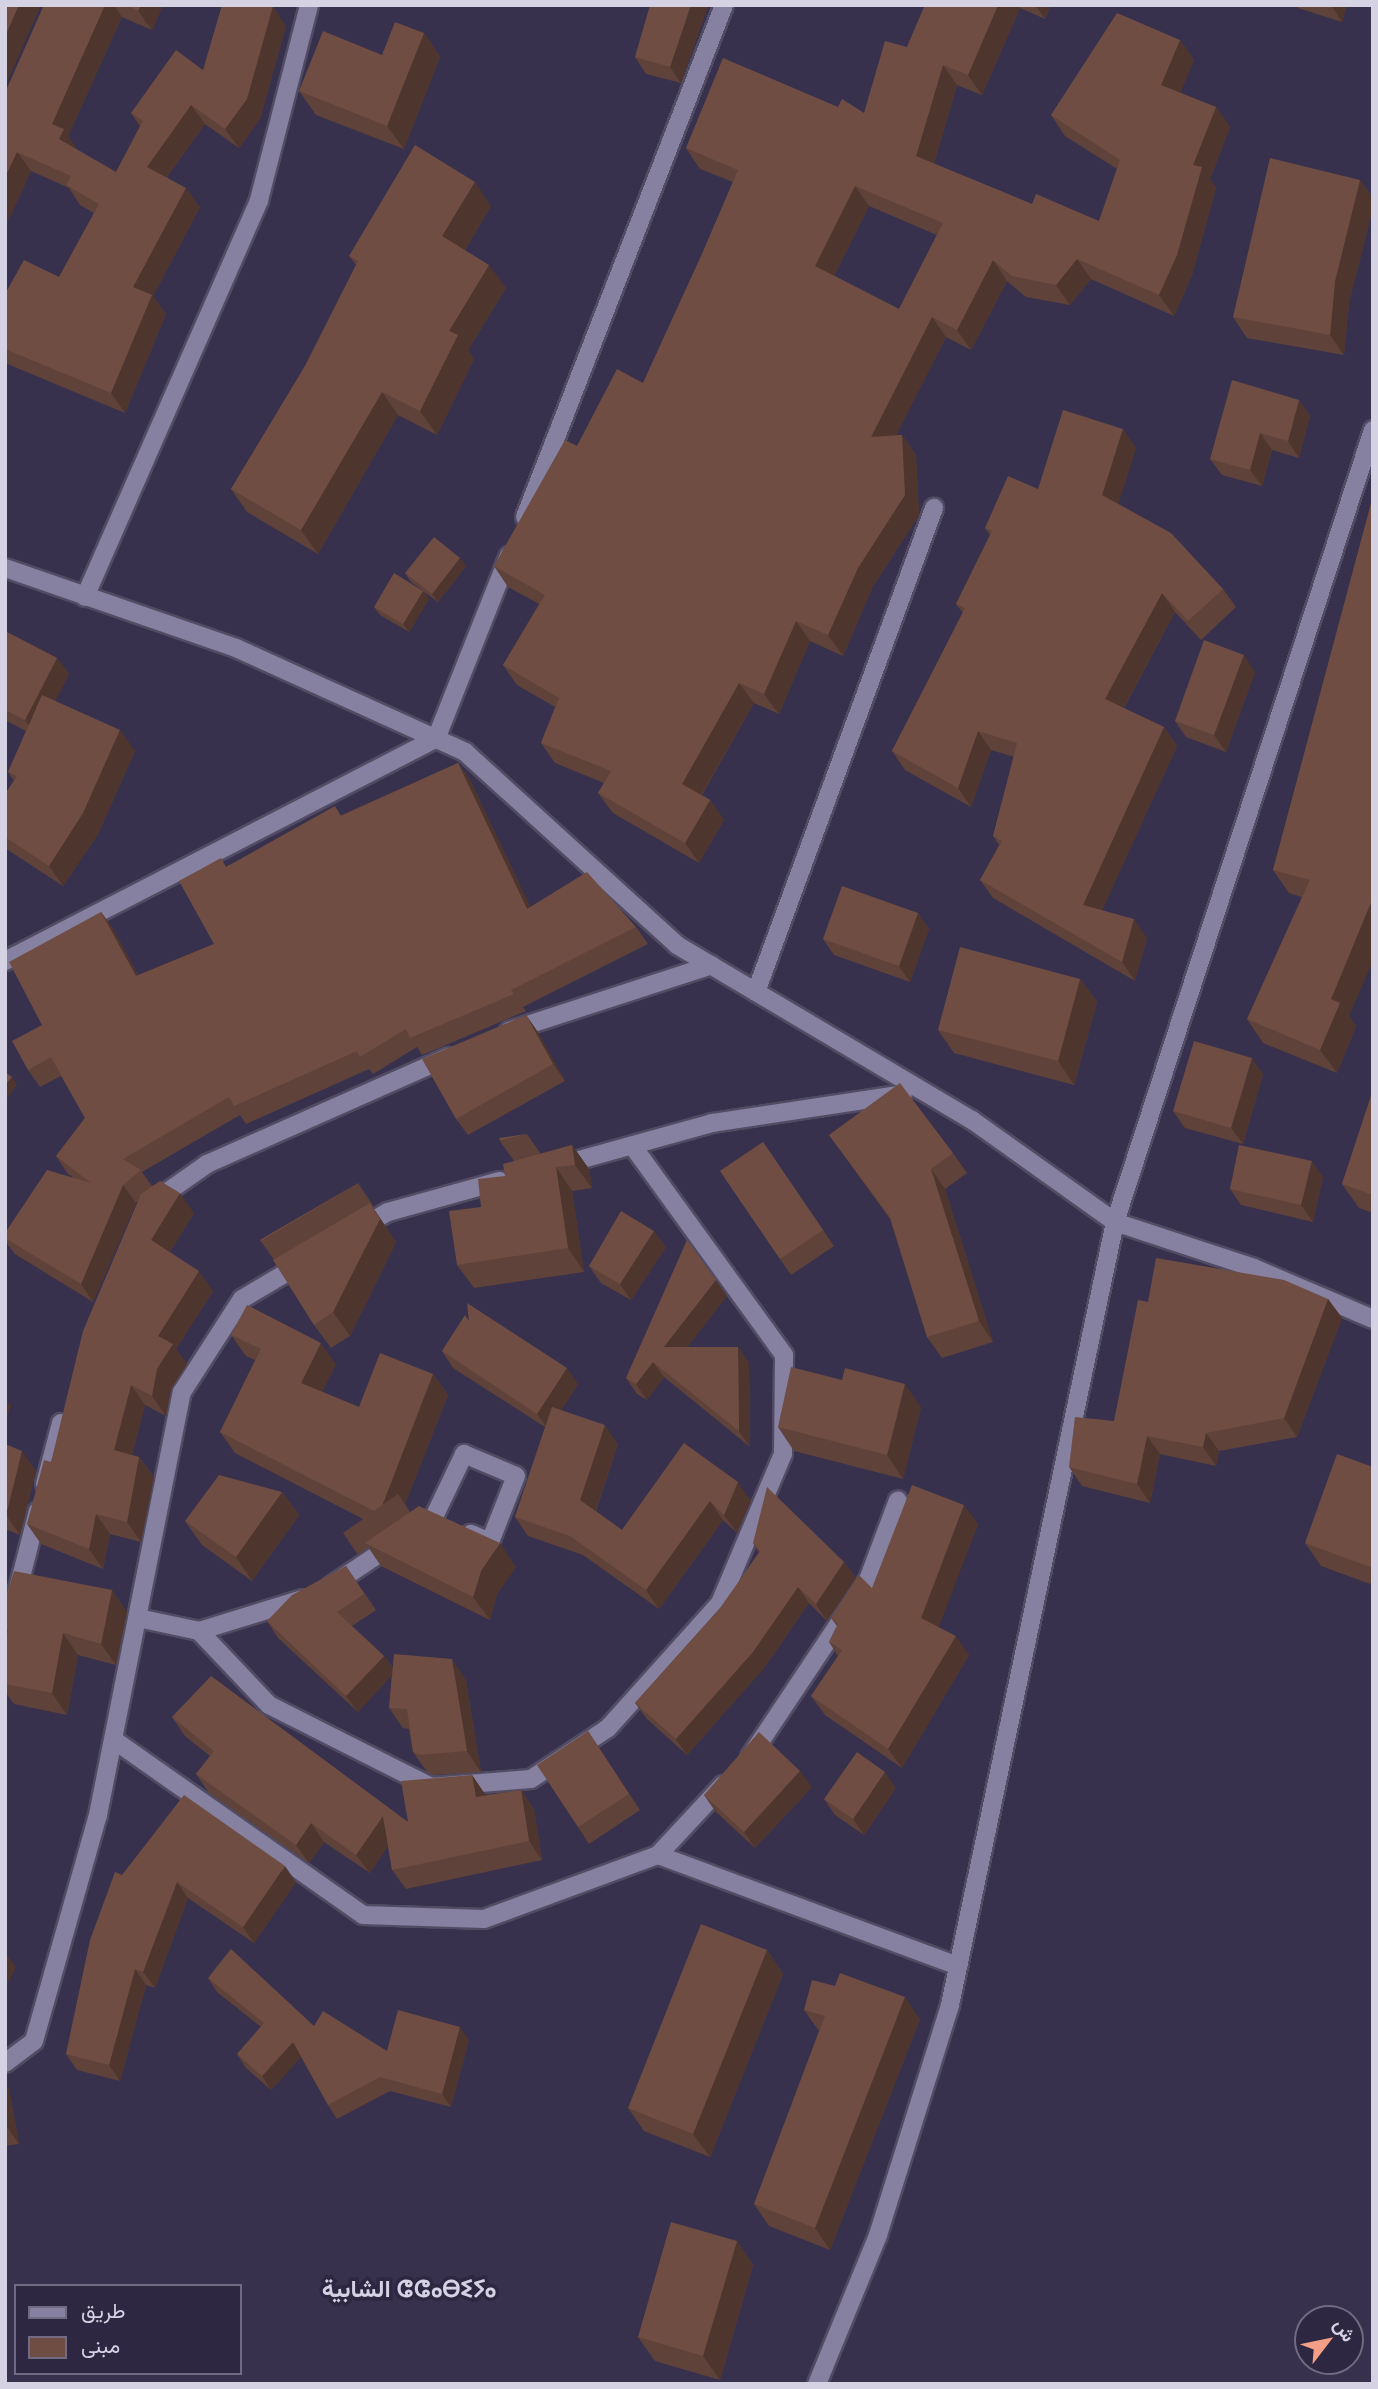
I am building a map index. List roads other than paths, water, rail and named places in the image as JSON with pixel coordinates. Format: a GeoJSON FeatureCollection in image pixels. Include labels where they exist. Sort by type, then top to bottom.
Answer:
{"type":"FeatureCollection","features":[{"type":"Feature","properties":{"kind":"street"},"geometry":{"type":"LineString","coordinates":[[85,597],[259,200],[309,5]]}},
{"type":"Feature","properties":{"kind":"street"},"geometry":{"type":"LineString","coordinates":[[5,961],[436,739],[724,5]]}},
{"type":"Feature","properties":{"kind":"street"},"geometry":{"type":"LineString","coordinates":[[817,2384],[878,2235],[958,1966],[1115,1222],[1373,430]]}},
{"type":"Feature","properties":{"kind":"street"},"geometry":{"type":"LineString","coordinates":[[756,992],[934,508]]}},
{"type":"Feature","properties":{"kind":"street"},"geometry":{"type":"LineString","coordinates":[[5,568],[236,649],[465,752],[677,945],[923,1091],[1115,1222],[1254,1269],[1373,1319]]}},
{"type":"Feature","properties":{"kind":"street"},"geometry":{"type":"LineString","coordinates":[[487,1040],[712,965]]}},
{"type":"Feature","properties":{"kind":"street"},"geometry":{"type":"LineString","coordinates":[[141,1219],[146,1207],[207,1164],[462,1051]]}},
{"type":"Feature","properties":{"kind":"street"},"geometry":{"type":"LineString","coordinates":[[542,1170],[712,1123],[923,1091]]}},
{"type":"Feature","properties":{"kind":"street"},"geometry":{"type":"LineString","coordinates":[[199,1631],[269,1705],[431,1787],[531,1779],[608,1728],[710,1614],[783,1454],[784,1355],[632,1145]]}},
{"type":"Feature","properties":{"kind":"street"},"geometry":{"type":"LineString","coordinates":[[343,1239],[388,1212],[516,1177]]}},
{"type":"Feature","properties":{"kind":"street"},"geometry":{"type":"LineString","coordinates":[[5,2063],[34,2041],[114,1740],[182,1392],[242,1299],[320,1252]]}},
{"type":"Feature","properties":{"kind":"street"},"geometry":{"type":"LineString","coordinates":[[5,1640],[66,1400]]}},
{"type":"Feature","properties":{"kind":"street"},"geometry":{"type":"LineString","coordinates":[[138,1618],[199,1631],[318,1595],[423,1525],[464,1454],[516,1476],[490,1542],[423,1525]]}},
{"type":"Feature","properties":{"kind":"street"},"geometry":{"type":"LineString","coordinates":[[114,1740],[363,1915],[484,1919],[658,1854],[751,1756],[868,1580],[898,1500]]}},
{"type":"Feature","properties":{"kind":"street"},"geometry":{"type":"LineString","coordinates":[[658,1854],[958,1966]]}},
{"type":"Feature","properties":{"kind":"district","name":"الشابية ⵛⵛⴰⴱⵉⵢⴰ"},"geometry":{"type":"Point","coordinates":[409,2289]}}]}
